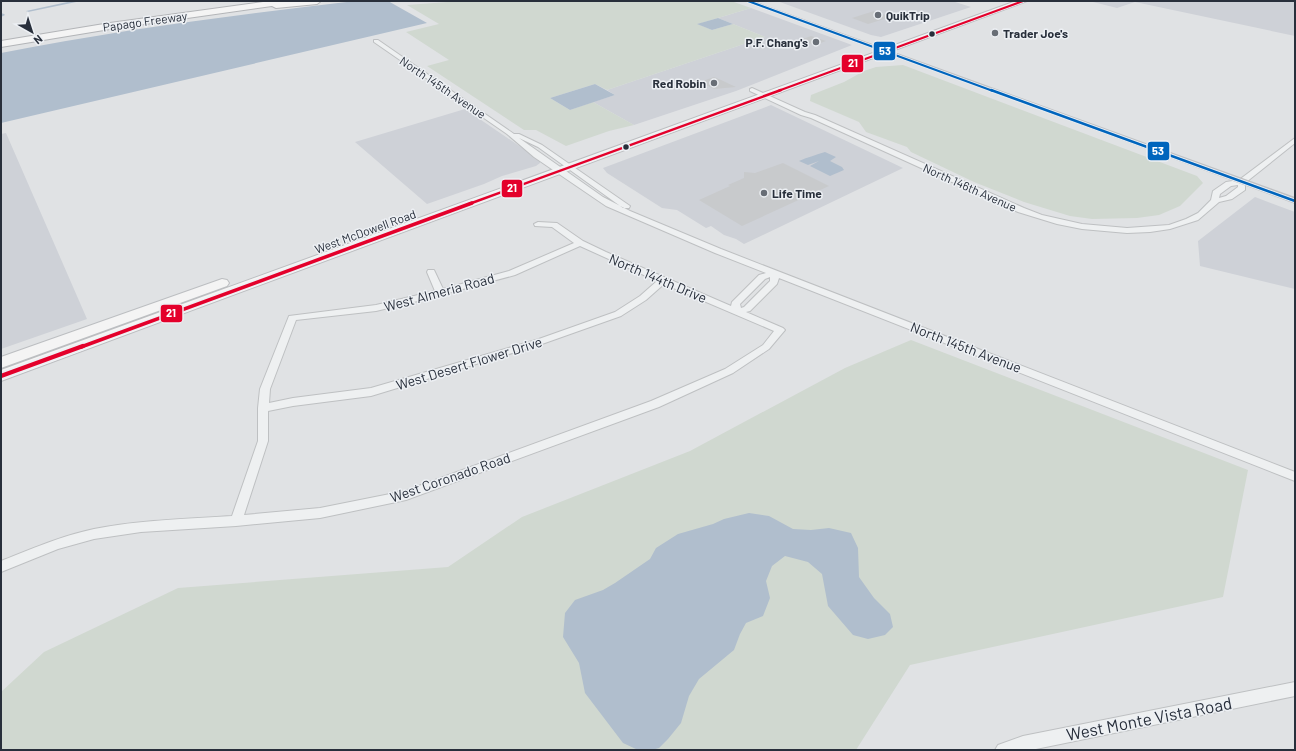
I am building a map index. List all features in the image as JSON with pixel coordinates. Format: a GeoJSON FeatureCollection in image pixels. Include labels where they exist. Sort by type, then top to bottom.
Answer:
{"type":"FeatureCollection","features":[{"type":"Feature","properties":{"kind":"highway"},"geometry":{"type":"LineString","coordinates":[[204,5],[227,1]]}},
{"type":"Feature","properties":{"kind":"highway","name":"Papago Freeway"},"geometry":{"type":"LineString","coordinates":[[1,37],[234,1]]}},
{"type":"Feature","properties":{"kind":"highway"},"geometry":{"type":"LineString","coordinates":[[1,37],[252,1]]}},
{"type":"Feature","properties":{"kind":"highway","name":"Papago Freeway"},"geometry":{"type":"LineString","coordinates":[[1,44],[170,17],[289,1]]}},
{"type":"Feature","properties":{"kind":"highway"},"geometry":{"type":"LineString","coordinates":[[170,17],[317,1]]}},
{"type":"Feature","properties":{"kind":"main road"},"geometry":{"type":"LineString","coordinates":[[748,1],[872,47]]}},
{"type":"Feature","properties":{"kind":"main road"},"geometry":{"type":"LineString","coordinates":[[756,1],[788,12],[797,12]]}},
{"type":"Feature","properties":{"kind":"main road"},"geometry":{"type":"LineString","coordinates":[[766,1],[997,92],[1050,107],[1060,112],[1113,130],[1130,132],[1295,191]]}},
{"type":"Feature","properties":{"kind":"main road","name":"West McDowell Road"},"geometry":{"type":"LineString","coordinates":[[1,376],[33,358],[883,47],[1000,1]]}},
{"type":"Feature","properties":{"kind":"main road","name":"West McDowell Road"},"geometry":{"type":"LineString","coordinates":[[825,64],[872,47],[895,48],[1023,1]]}},
{"type":"Feature","properties":{"kind":"main road"},"geometry":{"type":"LineString","coordinates":[[978,18],[973,16],[988,9],[992,4]]}},
{"type":"Feature","properties":{"kind":"main road"},"geometry":{"type":"LineString","coordinates":[[895,48],[1241,182],[1295,201]]}},
{"type":"Feature","properties":{"kind":"main road"},"geometry":{"type":"LineString","coordinates":[[777,81],[791,76]]}},
{"type":"Feature","properties":{"kind":"main road","name":"West McDowell Road"},"geometry":{"type":"LineString","coordinates":[[1,363],[33,358]]}},
{"type":"Feature","properties":{"kind":"street","name":"North 145th Avenue"},"geometry":{"type":"LineString","coordinates":[[376,41],[509,132],[516,140],[560,166],[615,207],[628,214],[637,216],[676,234],[1295,476]]}},
{"type":"Feature","properties":{"kind":"street","name":"North 146th Avenue"},"geometry":{"type":"LineString","coordinates":[[762,90],[803,114],[813,116],[1028,213],[1050,220],[1079,226],[1113,230],[1134,231],[1166,228],[1184,223],[1205,212],[1215,202]]}},
{"type":"Feature","properties":{"kind":"street"},"geometry":{"type":"LineString","coordinates":[[1241,182],[1242,188],[1229,198],[1215,202],[1216,193],[1229,184],[1241,182],[1295,140]]}},
{"type":"Feature","properties":{"kind":"street","name":"North 144th Drive"},"geometry":{"type":"LineString","coordinates":[[538,224],[554,225],[580,243],[662,281],[780,330]]}},
{"type":"Feature","properties":{"kind":"street","name":"West Almeria Road"},"geometry":{"type":"LineString","coordinates":[[263,408],[265,390],[292,318],[376,308],[440,292],[512,273],[580,243]]}},
{"type":"Feature","properties":{"kind":"street"},"geometry":{"type":"LineString","coordinates":[[431,272],[440,292]]}},
{"type":"Feature","properties":{"kind":"street"},"geometry":{"type":"LineString","coordinates":[[737,312],[747,308],[774,282],[775,273]]}},
{"type":"Feature","properties":{"kind":"street","name":"West Desert Flower Drive"},"geometry":{"type":"LineString","coordinates":[[263,408],[292,402],[371,392],[538,342],[618,314],[643,298],[662,281]]}},
{"type":"Feature","properties":{"kind":"street","name":"West Coronado Road"},"geometry":{"type":"LineString","coordinates":[[1,567],[56,544],[94,534],[141,527],[236,521],[320,513],[406,495],[480,467],[576,434],[662,401],[729,370],[766,347],[780,330]]}},
{"type":"Feature","properties":{"kind":"street"},"geometry":{"type":"LineString","coordinates":[[236,521],[263,441],[263,408]]}},
{"type":"Feature","properties":{"kind":"street","name":"West Monte Vista Road"},"geometry":{"type":"LineString","coordinates":[[1003,750],[1023,744],[1295,689]]}},
{"type":"Feature","properties":{"kind":"shaded area"},"geometry":{"type":"Polygon","coordinates":[[[461,1],[731,1],[751,8],[698,24],[712,30],[733,24],[765,37],[607,90],[595,84],[550,98],[570,110],[593,102],[634,125],[609,131],[566,146],[536,130],[524,130],[427,66],[449,60],[406,32],[439,24],[407,5],[461,1]]]}},
{"type":"Feature","properties":{"kind":"shaded area"},"geometry":{"type":"Polygon","coordinates":[[[777,1],[952,1],[971,7],[881,37],[871,35],[777,1]]]}},
{"type":"Feature","properties":{"kind":"shaded area"},"geometry":{"type":"Polygon","coordinates":[[[1089,1],[1295,1],[1295,36],[1135,2],[1117,8],[1089,1]]]}},
{"type":"Feature","properties":{"kind":"shaded area"},"geometry":{"type":"Polygon","coordinates":[[[751,8],[852,45],[736,91],[634,125],[593,102],[615,95],[607,90],[765,37],[718,18],[751,8]]]}},
{"type":"Feature","properties":{"kind":"shaded area"},"geometry":{"type":"Polygon","coordinates":[[[903,65],[1197,176],[1203,183],[1180,206],[1159,215],[1137,218],[1092,219],[1070,216],[1024,202],[974,182],[911,152],[907,147],[866,132],[859,122],[810,101],[811,95],[844,82],[864,71],[876,67],[903,65]]]}},
{"type":"Feature","properties":{"kind":"shaded area"},"geometry":{"type":"Polygon","coordinates":[[[771,105],[903,168],[744,244],[736,239],[724,235],[711,226],[706,228],[677,210],[662,208],[607,173],[603,168],[771,105]]]}},
{"type":"Feature","properties":{"kind":"shaded area"},"geometry":{"type":"Polygon","coordinates":[[[465,109],[540,160],[540,163],[536,166],[502,176],[427,204],[355,142],[465,109]]]}},
{"type":"Feature","properties":{"kind":"shaded area"},"geometry":{"type":"Polygon","coordinates":[[[6,133],[87,319],[1,349],[1,134],[6,133]]]}},
{"type":"Feature","properties":{"kind":"shaded area"},"geometry":{"type":"Polygon","coordinates":[[[1255,197],[1295,212],[1295,289],[1200,266],[1198,241],[1255,197]]]}},
{"type":"Feature","properties":{"kind":"shaded area"},"geometry":{"type":"Polygon","coordinates":[[[911,340],[1248,470],[1223,597],[910,665],[856,750],[1,750],[1,692],[44,652],[178,588],[448,567],[522,517],[690,451],[845,368],[911,340]]]}},
{"type":"Feature","properties":{"kind":"water"},"geometry":{"type":"Polygon","coordinates":[[[355,1],[388,1],[427,23],[1,123],[1,53],[89,37],[177,24],[355,1]]]}},
{"type":"Feature","properties":{"kind":"water"},"geometry":{"type":"Polygon","coordinates":[[[718,18],[733,24],[712,30],[697,24],[718,18]]]}},
{"type":"Feature","properties":{"kind":"water"},"geometry":{"type":"Polygon","coordinates":[[[595,84],[615,95],[570,110],[550,98],[595,84]]]}},
{"type":"Feature","properties":{"kind":"water"},"geometry":{"type":"Polygon","coordinates":[[[825,152],[836,157],[830,161],[842,167],[844,170],[830,176],[810,166],[819,161],[808,165],[799,161],[809,157],[825,152]]]}},
{"type":"Feature","properties":{"kind":"water"},"geometry":{"type":"Polygon","coordinates":[[[749,513],[769,516],[793,529],[811,530],[829,528],[851,533],[858,548],[859,577],[874,598],[890,614],[893,627],[885,635],[868,639],[853,635],[828,606],[822,574],[808,562],[785,556],[772,566],[766,581],[770,598],[763,616],[746,623],[734,650],[699,679],[689,696],[681,723],[668,739],[659,748],[652,750],[638,750],[623,743],[585,693],[579,663],[563,637],[565,613],[575,600],[603,590],[615,583],[650,559],[656,548],[678,534],[713,524],[724,519],[749,513]]]}},
{"type":"Feature","properties":{"kind":"building"},"geometry":{"type":"Polygon","coordinates":[[[874,11],[891,17],[868,24],[852,18],[874,11]]]}},
{"type":"Feature","properties":{"kind":"building","name":"P.F. Chang's"},"geometry":{"type":"Polygon","coordinates":[[[811,36],[826,41],[815,45],[800,40],[811,36]]]}},
{"type":"Feature","properties":{"kind":"building","name":"Red Robin"},"geometry":{"type":"Polygon","coordinates":[[[714,77],[736,87],[714,89],[700,82],[714,77]]]}},
{"type":"Feature","properties":{"kind":"building","name":"Life Time"},"geometry":{"type":"Polygon","coordinates":[[[783,163],[829,186],[742,226],[699,200],[744,178],[744,172],[755,173],[783,163]]]}},
{"type":"Feature","properties":{"kind":"waterway"},"geometry":{"type":"LineString","coordinates":[[28,11],[79,1]]}},
{"type":"Feature","properties":{"kind":"transit line","name":"53"},"geometry":{"type":"LineString","coordinates":[[748,1],[1295,201]]}},
{"type":"Feature","properties":{"kind":"transit line","name":"21"},"geometry":{"type":"LineString","coordinates":[[1,376],[1023,1]]}},
{"type":"Feature","properties":{"kind":"place","name":"QuikTrip"},"geometry":{"type":"Point","coordinates":[878,15]}},
{"type":"Feature","properties":{"kind":"place","name":"Trader Joe's"},"geometry":{"type":"Point","coordinates":[995,33]}},
{"type":"Feature","properties":{"kind":"place","name":"P.F. Chang's"},"geometry":{"type":"Point","coordinates":[816,42]}},
{"type":"Feature","properties":{"kind":"place","name":"Red Robin"},"geometry":{"type":"Point","coordinates":[714,83]}},
{"type":"Feature","properties":{"kind":"place","name":"Life Time"},"geometry":{"type":"Point","coordinates":[764,193]}}]}
